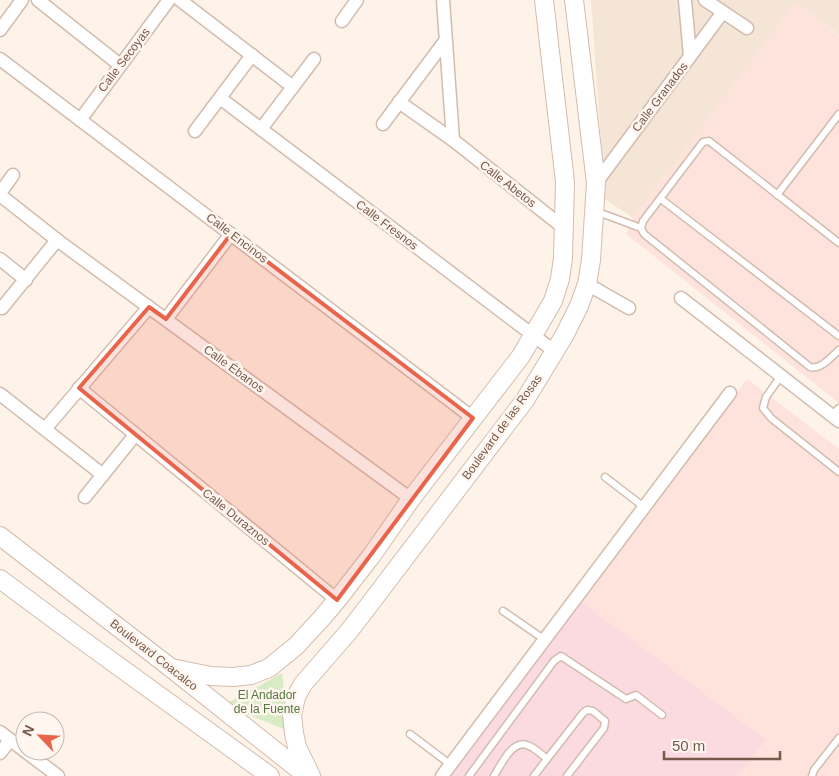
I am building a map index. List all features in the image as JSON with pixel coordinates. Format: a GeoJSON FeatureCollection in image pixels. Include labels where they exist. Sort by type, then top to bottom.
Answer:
{"type":"FeatureCollection","features":[{"type":"Feature","properties":{"kind":"street"},"geometry":{"type":"LineString","coordinates":[[0,30],[22,0]]}},
{"type":"Feature","properties":{"kind":"street"},"geometry":{"type":"LineString","coordinates":[[38,0],[120,65]]}},
{"type":"Feature","properties":{"kind":"street","name":"Calle Secoyas"},"geometry":{"type":"LineString","coordinates":[[80,120],[169,0]]}},
{"type":"Feature","properties":{"kind":"street"},"geometry":{"type":"LineString","coordinates":[[180,0],[293,87]]}},
{"type":"Feature","properties":{"kind":"street"},"geometry":{"type":"LineString","coordinates":[[342,21],[358,0]]}},
{"type":"Feature","properties":{"kind":"street"},"geometry":{"type":"LineString","coordinates":[[443,0],[452,140]]}},
{"type":"Feature","properties":{"kind":"street"},"geometry":{"type":"LineString","coordinates":[[171,668],[211,676],[233,677],[252,675],[269,668],[296,646],[321,620],[372,555],[411,499],[521,356],[553,301],[564,258],[565,182],[544,0]]}},
{"type":"Feature","properties":{"kind":"street","name":"Boulevard de las Rosas"},"geometry":{"type":"LineString","coordinates":[[309,776],[297,746],[292,714],[296,697],[303,684],[350,630],[524,400],[579,306],[587,284],[591,260],[596,183],[574,0]]}},
{"type":"Feature","properties":{"kind":"street","name":"Calle Granados"},"geometry":{"type":"LineString","coordinates":[[596,183],[690,56],[685,0]]}},
{"type":"Feature","properties":{"kind":"street"},"geometry":{"type":"LineString","coordinates":[[705,0],[747,28]]}},
{"type":"Feature","properties":{"kind":"street"},"geometry":{"type":"LineString","coordinates":[[690,56],[723,12]]}},
{"type":"Feature","properties":{"kind":"street"},"geometry":{"type":"LineString","coordinates":[[383,124],[446,41]]}},
{"type":"Feature","properties":{"kind":"street"},"geometry":{"type":"LineString","coordinates":[[195,131],[252,54]]}},
{"type":"Feature","properties":{"kind":"street","name":"Calle Encinos"},"geometry":{"type":"LineString","coordinates":[[0,59],[473,418]]}},
{"type":"Feature","properties":{"kind":"street"},"geometry":{"type":"LineString","coordinates":[[262,129],[314,59]]}},
{"type":"Feature","properties":{"kind":"street","name":"Calle Fresnos"},"geometry":{"type":"LineString","coordinates":[[220,98],[554,351]]}},
{"type":"Feature","properties":{"kind":"street","name":"Calle Abetos"},"geometry":{"type":"LineString","coordinates":[[399,102],[452,140],[564,228]]}},
{"type":"Feature","properties":{"kind":"street","name":"Calle Ébanos"},"geometry":{"type":"LineString","coordinates":[[13,175],[0,194],[57,240],[411,499]]}},
{"type":"Feature","properties":{"kind":"street"},"geometry":{"type":"LineString","coordinates":[[166,319],[231,234]]}},
{"type":"Feature","properties":{"kind":"street"},"geometry":{"type":"LineString","coordinates":[[2,308],[57,240]]}},
{"type":"Feature","properties":{"kind":"street"},"geometry":{"type":"LineString","coordinates":[[0,259],[26,280]]}},
{"type":"Feature","properties":{"kind":"street"},"geometry":{"type":"LineString","coordinates":[[587,284],[629,308]]}},
{"type":"Feature","properties":{"kind":"street"},"geometry":{"type":"LineString","coordinates":[[681,298],[781,376],[837,415]]}},
{"type":"Feature","properties":{"kind":"street"},"geometry":{"type":"LineString","coordinates":[[45,429],[149,307]]}},
{"type":"Feature","properties":{"kind":"street","name":"Calle Duraznos"},"geometry":{"type":"LineString","coordinates":[[79,388],[337,600]]}},
{"type":"Feature","properties":{"kind":"street"},"geometry":{"type":"LineString","coordinates":[[442,776],[730,393]]}},
{"type":"Feature","properties":{"kind":"street"},"geometry":{"type":"LineString","coordinates":[[0,394],[103,475]]}},
{"type":"Feature","properties":{"kind":"street"},"geometry":{"type":"LineString","coordinates":[[85,496],[135,435]]}},
{"type":"Feature","properties":{"kind":"street","name":"Boulevard Coacalco"},"geometry":{"type":"LineString","coordinates":[[0,536],[309,776]]}},
{"type":"Feature","properties":{"kind":"street"},"geometry":{"type":"LineString","coordinates":[[0,579],[270,776]]}},
{"type":"Feature","properties":{"kind":"street"},"geometry":{"type":"LineString","coordinates":[[0,753],[5,736]]}},
{"type":"Feature","properties":{"kind":"street"},"geometry":{"type":"LineString","coordinates":[[38,761],[58,776]]}},
{"type":"Feature","properties":{"kind":"lane"},"geometry":{"type":"LineString","coordinates":[[777,195],[839,114]]}},
{"type":"Feature","properties":{"kind":"lane"},"geometry":{"type":"LineString","coordinates":[[839,243],[709,141],[703,142],[643,221],[641,228],[644,234],[810,367],[819,366],[839,350]]}},
{"type":"Feature","properties":{"kind":"lane"},"geometry":{"type":"LineString","coordinates":[[661,198],[839,336]]}},
{"type":"Feature","properties":{"kind":"lane"},"geometry":{"type":"LineString","coordinates":[[594,211],[641,228]]}},
{"type":"Feature","properties":{"kind":"lane"},"geometry":{"type":"LineString","coordinates":[[781,376],[766,397],[763,408],[771,418],[839,472]]}},
{"type":"Feature","properties":{"kind":"lane"},"geometry":{"type":"LineString","coordinates":[[605,477],[644,507]]}},
{"type":"Feature","properties":{"kind":"lane"},"geometry":{"type":"LineString","coordinates":[[503,611],[545,640]]}},
{"type":"Feature","properties":{"kind":"lane"},"geometry":{"type":"LineString","coordinates":[[468,776],[554,661],[561,656],[626,699],[636,695],[662,715]]}},
{"type":"Feature","properties":{"kind":"lane"},"geometry":{"type":"LineString","coordinates":[[534,776],[583,713],[587,710],[593,711],[605,721],[604,728],[567,776]]}},
{"type":"Feature","properties":{"kind":"lane"},"geometry":{"type":"LineString","coordinates":[[410,734],[451,765]]}},
{"type":"Feature","properties":{"kind":"lane"},"geometry":{"type":"LineString","coordinates":[[812,776],[814,770],[839,738]]}},
{"type":"Feature","properties":{"kind":"lane"},"geometry":{"type":"LineString","coordinates":[[494,776],[514,746],[521,744],[529,745],[547,759]]}},
{"type":"Feature","properties":{"kind":"highlighted area"},"geometry":{"type":"Polygon","coordinates":[[[231,234],[473,418],[337,600],[79,388],[149,307],[166,319],[231,234]]]}},
{"type":"Feature","properties":{"kind":"shaded area"},"geometry":{"type":"Polygon","coordinates":[[[591,0],[839,0],[839,35],[796,2],[633,218],[605,199],[591,0]]]}},
{"type":"Feature","properties":{"kind":"shaded area"},"geometry":{"type":"Polygon","coordinates":[[[796,1],[839,36],[839,403],[626,234],[633,218],[796,1]]]}},
{"type":"Feature","properties":{"kind":"shaded area"},"geometry":{"type":"Polygon","coordinates":[[[747,379],[839,449],[839,776],[738,776],[765,740],[580,601],[747,379]]]}},
{"type":"Feature","properties":{"kind":"shaded area"},"geometry":{"type":"Polygon","coordinates":[[[580,601],[766,740],[738,776],[450,776],[580,601]]]}},
{"type":"Feature","properties":{"kind":"green space","name":"El Andador de la Fuente"},"geometry":{"type":"Polygon","coordinates":[[[282,673],[289,731],[224,705],[282,673]]]}}]}
